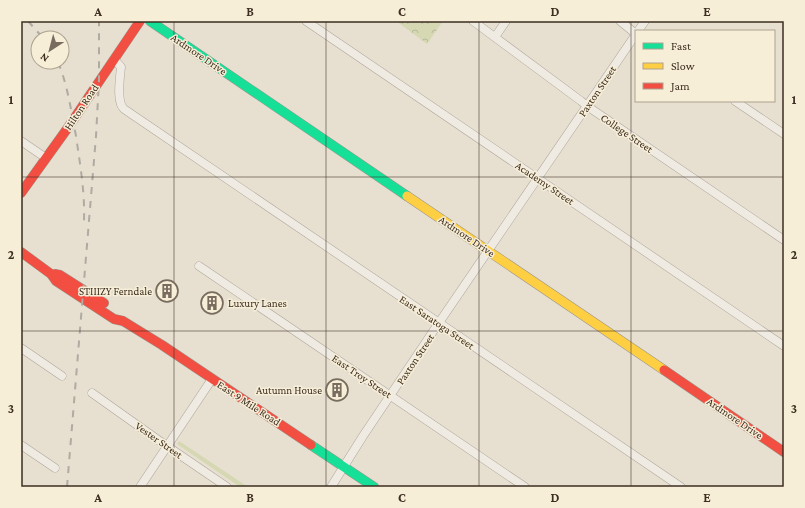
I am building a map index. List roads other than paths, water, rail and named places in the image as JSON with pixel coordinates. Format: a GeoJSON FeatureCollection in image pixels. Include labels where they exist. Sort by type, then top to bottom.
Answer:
{"type":"FeatureCollection","features":[{"type":"Feature","properties":{"kind":"street","name":"Hilton Road"},"geometry":{"type":"LineString","coordinates":[[21,193],[67,129],[140,21]]}},
{"type":"Feature","properties":{"kind":"street","name":"Ardmore Drive"},"geometry":{"type":"LineString","coordinates":[[150,21],[784,452]]}},
{"type":"Feature","properties":{"kind":"street","name":"Academy Street"},"geometry":{"type":"LineString","coordinates":[[306,21],[784,346]]}},
{"type":"Feature","properties":{"kind":"street","name":"College Street"},"geometry":{"type":"LineString","coordinates":[[473,21],[587,106],[784,240]]}},
{"type":"Feature","properties":{"kind":"street"},"geometry":{"type":"LineString","coordinates":[[495,37],[506,21]]}},
{"type":"Feature","properties":{"kind":"street"},"geometry":{"type":"LineString","coordinates":[[620,21],[635,33]]}},
{"type":"Feature","properties":{"kind":"street"},"geometry":{"type":"LineString","coordinates":[[639,30],[645,21]]}},
{"type":"Feature","properties":{"kind":"street","name":"Paxton Street"},"geometry":{"type":"LineString","coordinates":[[331,487],[363,436],[439,323],[635,35]]}},
{"type":"Feature","properties":{"kind":"street","name":"East Saratoga Street"},"geometry":{"type":"LineString","coordinates":[[114,59],[121,67],[120,100],[122,107],[681,487]]}},
{"type":"Feature","properties":{"kind":"street"},"geometry":{"type":"LineString","coordinates":[[736,102],[784,134]]}},
{"type":"Feature","properties":{"kind":"street"},"geometry":{"type":"LineString","coordinates":[[21,141],[46,158]]}},
{"type":"Feature","properties":{"kind":"street","name":"East 9 Mile Road"},"geometry":{"type":"LineString","coordinates":[[21,252],[51,274],[56,282],[114,319],[123,321],[162,345],[374,487]]}},
{"type":"Feature","properties":{"kind":"street","name":"East Troy Street"},"geometry":{"type":"LineString","coordinates":[[199,266],[525,487]]}},
{"type":"Feature","properties":{"kind":"street"},"geometry":{"type":"LineString","coordinates":[[21,348],[62,376]]}},
{"type":"Feature","properties":{"kind":"street"},"geometry":{"type":"LineString","coordinates":[[140,487],[212,379]]}},
{"type":"Feature","properties":{"kind":"street","name":"Vester Street"},"geometry":{"type":"LineString","coordinates":[[92,393],[227,487]]}},
{"type":"Feature","properties":{"kind":"street"},"geometry":{"type":"LineString","coordinates":[[21,444],[56,468]]}},
{"type":"Feature","properties":{"kind":"railway"},"geometry":{"type":"LineString","coordinates":[[28,21],[36,30]]}},
{"type":"Feature","properties":{"kind":"railway"},"geometry":{"type":"LineString","coordinates":[[67,487],[96,136],[99,81],[99,21]]}},
{"type":"Feature","properties":{"kind":"railway"},"geometry":{"type":"LineString","coordinates":[[61,70],[67,89],[81,168],[84,221]]}},
{"type":"Feature","properties":{"kind":"place","name":"STIIIZY Ferndale"},"geometry":{"type":"Point","coordinates":[167,291]}},
{"type":"Feature","properties":{"kind":"place","name":"Luxury Lanes"},"geometry":{"type":"Point","coordinates":[212,303]}},
{"type":"Feature","properties":{"kind":"place","name":"Autumn House"},"geometry":{"type":"Point","coordinates":[337,390]}}]}
